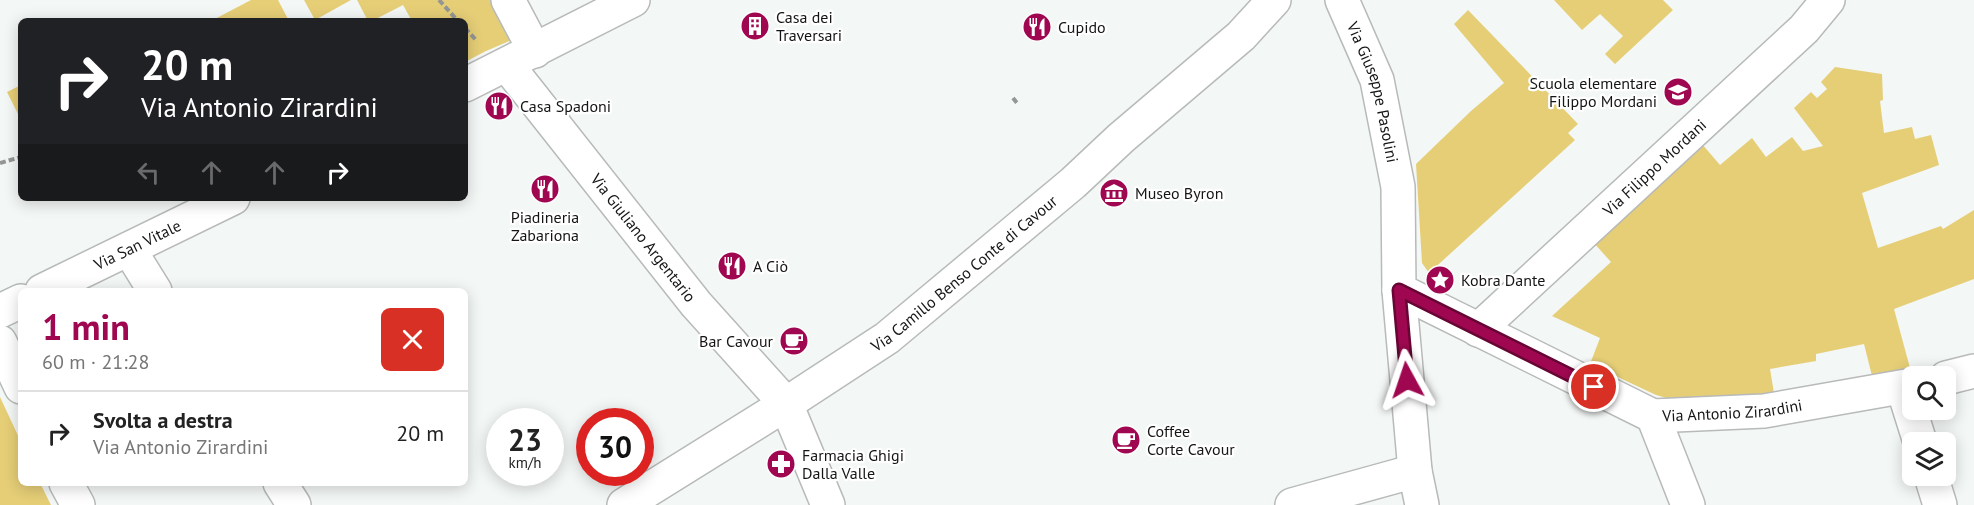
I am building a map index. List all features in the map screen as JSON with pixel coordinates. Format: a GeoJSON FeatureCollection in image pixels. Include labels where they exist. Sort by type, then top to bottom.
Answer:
{"type":"FeatureCollection","features":[{"type":"Feature","properties":{"kind":"street","name":"Via Giuliano Argentario"},"geometry":{"type":"LineString","coordinates":[[508,0],[521,58],[696,304],[786,404],[828,505]]}},
{"type":"Feature","properties":{"kind":"street"},"geometry":{"type":"LineString","coordinates":[[468,84],[633,0]]}},
{"type":"Feature","properties":{"kind":"street","name":"Via Camillo Benso Conte di Cavour"},"geometry":{"type":"LineString","coordinates":[[624,505],[887,338],[1073,183],[1121,138],[1241,36],[1274,0]]}},
{"type":"Feature","properties":{"kind":"street","name":"Via Giuseppe Pasolini"},"geometry":{"type":"LineString","coordinates":[[1342,0],[1377,80],[1398,187],[1399,290]]}},
{"type":"Feature","properties":{"kind":"street","name":"Via Filippo Mordani"},"geometry":{"type":"LineString","coordinates":[[1478,330],[1804,29],[1828,0]]}},
{"type":"Feature","properties":{"kind":"street","name":"Via San Vitale"},"geometry":{"type":"LineString","coordinates":[[48,288],[227,201]]}},
{"type":"Feature","properties":{"kind":"street"},"geometry":{"type":"LineString","coordinates":[[129,249],[153,288]]}},
{"type":"Feature","properties":{"kind":"street"},"geometry":{"type":"LineString","coordinates":[[1399,290],[1415,471],[1422,505]]}},
{"type":"Feature","properties":{"kind":"street","name":"Via Antonio Zirardini"},"geometry":{"type":"LineString","coordinates":[[1399,290],[1653,416],[1764,411],[1902,387]]}},
{"type":"Feature","properties":{"kind":"street"},"geometry":{"type":"LineString","coordinates":[[0,311],[18,302]]}},
{"type":"Feature","properties":{"kind":"street"},"geometry":{"type":"LineString","coordinates":[[0,342],[18,381]]}},
{"type":"Feature","properties":{"kind":"street"},"geometry":{"type":"LineString","coordinates":[[1956,376],[1974,371]]}},
{"type":"Feature","properties":{"kind":"street"},"geometry":{"type":"LineString","coordinates":[[1653,416],[1688,505]]}},
{"type":"Feature","properties":{"kind":"street"},"geometry":{"type":"LineString","coordinates":[[1292,505],[1415,471]]}},
{"type":"Feature","properties":{"kind":"street"},"geometry":{"type":"LineString","coordinates":[[68,486],[78,505]]}},
{"type":"Feature","properties":{"kind":"street"},"geometry":{"type":"LineString","coordinates":[[282,486],[294,505]]}},
{"type":"Feature","properties":{"kind":"street"},"geometry":{"type":"LineString","coordinates":[[1934,486],[1940,505]]}},
{"type":"Feature","properties":{"kind":"path"},"geometry":{"type":"LineString","coordinates":[[439,0],[455,18]]}},
{"type":"Feature","properties":{"kind":"path"},"geometry":{"type":"LineString","coordinates":[[1013,98],[1017,103]]}},
{"type":"Feature","properties":{"kind":"path"},"geometry":{"type":"LineString","coordinates":[[0,163],[18,158]]}},
{"type":"Feature","properties":{"kind":"shaded area"},"geometry":{"type":"Polygon","coordinates":[[[251,0],[278,0],[287,18],[217,18],[251,0]]]}},
{"type":"Feature","properties":{"kind":"shaded area"},"geometry":{"type":"Polygon","coordinates":[[[304,0],[351,0],[319,18],[314,18],[304,0]]]}},
{"type":"Feature","properties":{"kind":"shaded area"},"geometry":{"type":"Polygon","coordinates":[[[357,0],[493,0],[514,39],[468,60],[468,18],[410,18],[403,5],[378,18],[366,18],[357,0]]]}},
{"type":"Feature","properties":{"kind":"shaded area"},"geometry":{"type":"Polygon","coordinates":[[[1554,0],[1663,0],[1673,10],[1615,64],[1605,54],[1623,36],[1600,14],[1582,30],[1554,0]]]}},
{"type":"Feature","properties":{"kind":"shaded area"},"geometry":{"type":"Polygon","coordinates":[[[1468,10],[1578,124],[1568,133],[1575,140],[1429,273],[1422,263],[1416,164],[1504,83],[1454,24],[1468,10]]]}},
{"type":"Feature","properties":{"kind":"shaded area"},"geometry":{"type":"Polygon","coordinates":[[[1835,67],[1882,74],[1883,100],[1880,101],[1884,133],[1912,127],[1915,139],[1931,135],[1939,165],[1862,193],[1878,248],[1941,226],[1943,229],[1974,210],[1974,279],[1894,309],[1909,366],[1902,366],[1902,370],[1872,376],[1864,344],[1816,354],[1816,361],[1770,369],[1774,393],[1670,399],[1656,395],[1590,364],[1600,338],[1552,316],[1611,262],[1593,242],[1702,144],[1720,165],[1752,138],[1766,157],[1792,137],[1803,151],[1823,146],[1794,108],[1811,92],[1817,98],[1827,89],[1821,82],[1835,67]]]}},
{"type":"Feature","properties":{"kind":"shaded area"},"geometry":{"type":"Polygon","coordinates":[[[18,86],[18,114],[7,92],[18,86]]]}},
{"type":"Feature","properties":{"kind":"shaded area"},"geometry":{"type":"Polygon","coordinates":[[[0,397],[18,436],[18,486],[42,486],[51,505],[0,505],[0,397]]]}},
{"type":"Feature","properties":{"kind":"place","name":"Casa dei Traversari"},"geometry":{"type":"Point","coordinates":[755,26]}},
{"type":"Feature","properties":{"kind":"place","name":"Cupido"},"geometry":{"type":"Point","coordinates":[1037,27]}},
{"type":"Feature","properties":{"kind":"place","name":"Scuola elementare Filippo Mordani"},"geometry":{"type":"Point","coordinates":[1678,92]}},
{"type":"Feature","properties":{"kind":"place","name":"Casa Spadoni"},"geometry":{"type":"Point","coordinates":[499,106]}},
{"type":"Feature","properties":{"kind":"place","name":"Piadineria Zabariona"},"geometry":{"type":"Point","coordinates":[545,189]}},
{"type":"Feature","properties":{"kind":"place","name":"Museo Byron"},"geometry":{"type":"Point","coordinates":[1114,193]}},
{"type":"Feature","properties":{"kind":"place","name":"A Ciò"},"geometry":{"type":"Point","coordinates":[732,266]}},
{"type":"Feature","properties":{"kind":"place","name":"Kobra Dante"},"geometry":{"type":"Point","coordinates":[1440,280]}},
{"type":"Feature","properties":{"kind":"place","name":"Bar Cavour"},"geometry":{"type":"Point","coordinates":[794,341]}},
{"type":"Feature","properties":{"kind":"place","name":"Coffee Corte Cavour"},"geometry":{"type":"Point","coordinates":[1126,440]}},
{"type":"Feature","properties":{"kind":"place","name":"Farmacia Ghigi Dalla Valle"},"geometry":{"type":"Point","coordinates":[781,464]}},
{"type":"Feature","properties":{"kind":"route"},"geometry":{"type":"LineString","coordinates":[[1407,380],[1399,290],[1594,387]]}}]}
